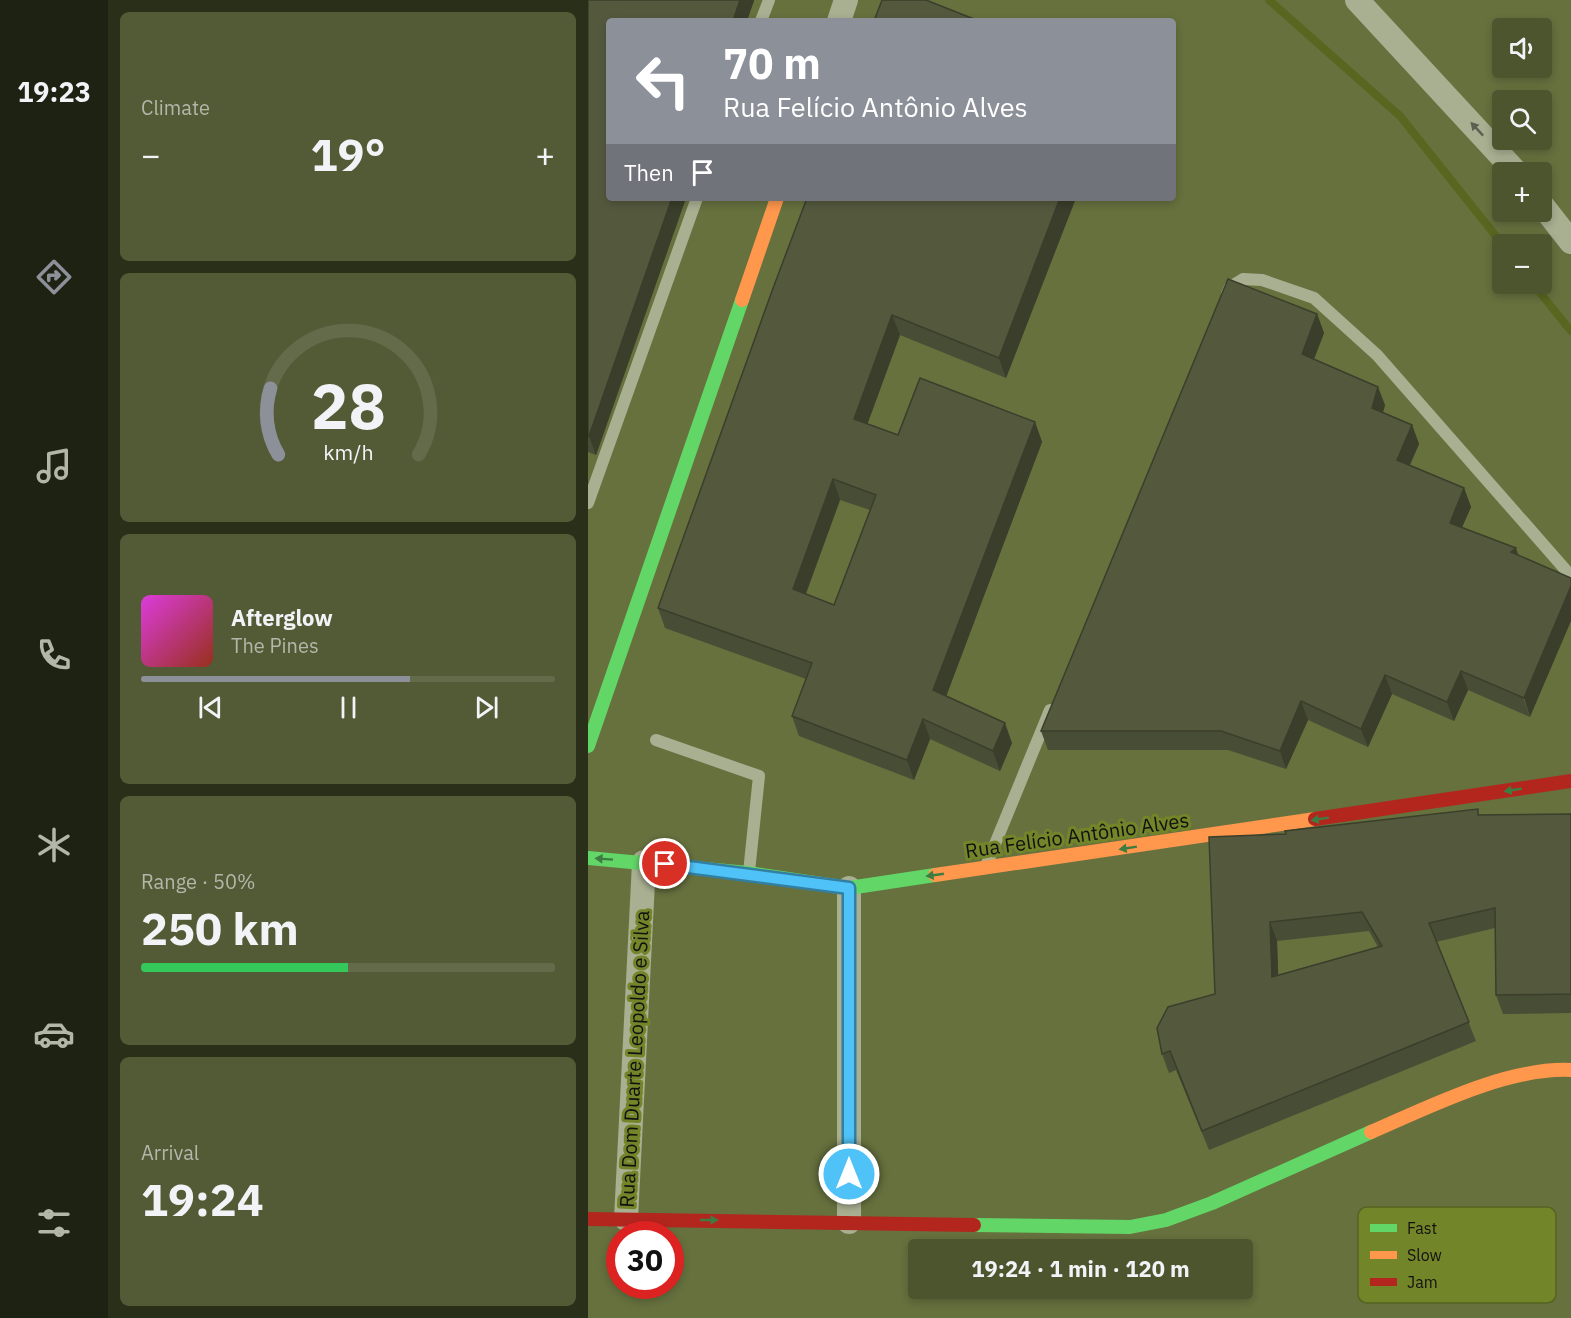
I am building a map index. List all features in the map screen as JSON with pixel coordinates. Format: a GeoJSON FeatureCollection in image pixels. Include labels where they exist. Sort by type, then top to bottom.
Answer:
{"type":"FeatureCollection","features":[{"type":"Feature","properties":{"kind":"street"},"geometry":{"type":"LineString","coordinates":[[840,18],[846,0]]}},
{"type":"Feature","properties":{"kind":"street"},"geometry":{"type":"LineString","coordinates":[[1357,0],[1507,162]]}},
{"type":"Feature","properties":{"kind":"street"},"geometry":{"type":"LineString","coordinates":[[588,746],[776,201]]}},
{"type":"Feature","properties":{"kind":"street"},"geometry":{"type":"LineString","coordinates":[[1552,218],[1571,242]]}},
{"type":"Feature","properties":{"kind":"street","name":"Rua Felício Antônio Alves"},"geometry":{"type":"LineString","coordinates":[[588,858],[748,873],[849,888],[985,870],[1571,781]]}},
{"type":"Feature","properties":{"kind":"street","name":"Rua Dom Duarte Leopoldo e Silva"},"geometry":{"type":"LineString","coordinates":[[626,1219],[644,862]]}},
{"type":"Feature","properties":{"kind":"street"},"geometry":{"type":"LineString","coordinates":[[849,888],[849,1222]]}},
{"type":"Feature","properties":{"kind":"street"},"geometry":{"type":"LineString","coordinates":[[588,1219],[1130,1227],[1166,1220],[1212,1203],[1458,1094],[1548,1069],[1571,1070]]}},
{"type":"Feature","properties":{"kind":"lane"},"geometry":{"type":"LineString","coordinates":[[762,18],[768,0]]}},
{"type":"Feature","properties":{"kind":"lane"},"geometry":{"type":"LineString","coordinates":[[588,502],[696,201]]}},
{"type":"Feature","properties":{"kind":"lane"},"geometry":{"type":"LineString","coordinates":[[1221,305],[1230,287],[1243,279],[1262,279],[1314,298],[1377,355],[1571,576]]}},
{"type":"Feature","properties":{"kind":"lane"},"geometry":{"type":"LineString","coordinates":[[985,870],[1057,693]]}},
{"type":"Feature","properties":{"kind":"lane"},"geometry":{"type":"LineString","coordinates":[[656,740],[759,776],[748,873]]}},
{"type":"Feature","properties":{"kind":"building"},"geometry":{"type":"Polygon","coordinates":[[[588,0],[740,0],[734,18],[606,18],[606,201],[671,201],[588,435],[588,0]]]}},
{"type":"Feature","properties":{"kind":"building"},"geometry":{"type":"Polygon","coordinates":[[[882,0],[926,0],[971,18],[875,18],[882,0]]]}},
{"type":"Feature","properties":{"kind":"building"},"geometry":{"type":"Polygon","coordinates":[[[806,201],[1059,201],[999,358],[892,315],[854,419],[898,435],[920,378],[1035,422],[933,690],[1005,723],[993,751],[923,719],[907,760],[792,716],[812,663],[658,608],[806,201]],[[833,479],[793,589],[834,605],[876,495],[833,479]]]}},
{"type":"Feature","properties":{"kind":"building"},"geometry":{"type":"Polygon","coordinates":[[[1228,279],[1317,314],[1302,354],[1378,387],[1372,408],[1412,425],[1397,460],[1464,488],[1450,523],[1516,548],[1511,552],[1571,578],[1571,586],[1524,698],[1461,671],[1447,702],[1385,675],[1361,729],[1301,701],[1280,751],[1221,731],[1041,731],[1228,279]]]}},
{"type":"Feature","properties":{"kind":"building"},"geometry":{"type":"Polygon","coordinates":[[[1478,809],[1478,815],[1571,814],[1571,994],[1496,995],[1495,908],[1429,923],[1469,1022],[1202,1131],[1170,1051],[1162,1054],[1157,1028],[1168,1007],[1215,994],[1209,837],[1286,834],[1285,831],[1478,809]],[[1362,912],[1270,922],[1272,977],[1382,946],[1362,912]]]}},
{"type":"Feature","properties":{"kind":"waterway"},"geometry":{"type":"LineString","coordinates":[[1269,0],[1400,116],[1494,234]]}},
{"type":"Feature","properties":{"kind":"waterway"},"geometry":{"type":"LineString","coordinates":[[1541,294],[1571,331]]}},
{"type":"Feature","properties":{"kind":"traffic: fast"},"geometry":{"type":"LineString","coordinates":[[588,746],[742,300]]}},
{"type":"Feature","properties":{"kind":"traffic: fast"},"geometry":{"type":"LineString","coordinates":[[588,858],[748,873],[849,888],[935,875]]}},
{"type":"Feature","properties":{"kind":"traffic: fast"},"geometry":{"type":"LineString","coordinates":[[974,1225],[1130,1227],[1166,1220],[1212,1203],[1371,1132]]}},
{"type":"Feature","properties":{"kind":"traffic: slow"},"geometry":{"type":"LineString","coordinates":[[742,300],[776,201]]}},
{"type":"Feature","properties":{"kind":"traffic: slow"},"geometry":{"type":"LineString","coordinates":[[935,875],[1315,819]]}},
{"type":"Feature","properties":{"kind":"traffic: slow"},"geometry":{"type":"LineString","coordinates":[[1371,1132],[1469,1090],[1521,1075],[1571,1070]]}},
{"type":"Feature","properties":{"kind":"traffic: jam"},"geometry":{"type":"LineString","coordinates":[[1315,819],[1571,781]]}},
{"type":"Feature","properties":{"kind":"traffic: jam"},"geometry":{"type":"LineString","coordinates":[[588,1219],[974,1225]]}},
{"type":"Feature","properties":{"kind":"route"},"geometry":{"type":"LineString","coordinates":[[665,864],[748,873],[849,888],[849,1174]]}}]}
